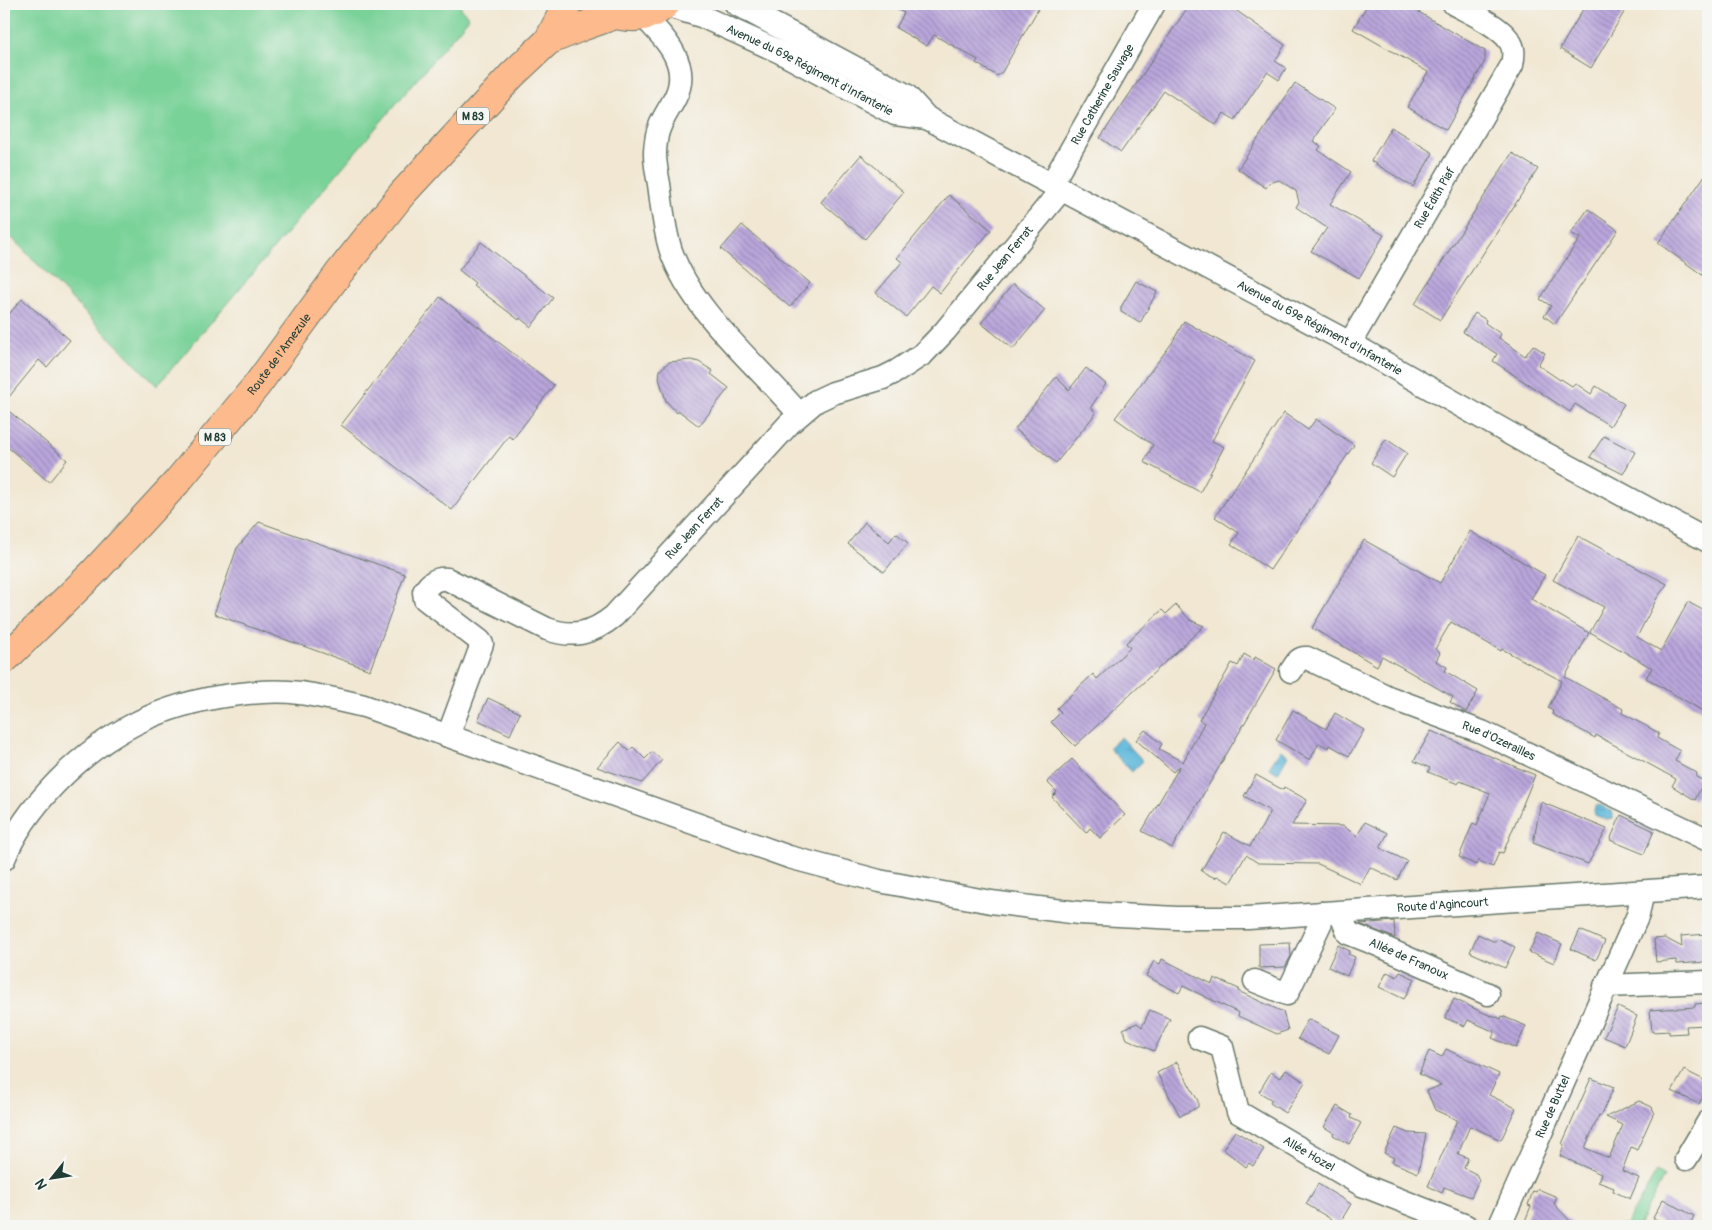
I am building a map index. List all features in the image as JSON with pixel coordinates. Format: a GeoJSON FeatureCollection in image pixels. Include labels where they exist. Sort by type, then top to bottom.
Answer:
{"type":"FeatureCollection","features":[{"type":"Feature","properties":{"kind":"main road","name":"Route de l'Amezule"},"geometry":{"type":"LineString","coordinates":[[4,660],[93,573],[177,482],[257,386],[339,273],[402,194],[500,88],[548,41],[567,4]]}},
{"type":"Feature","properties":{"kind":"main road"},"geometry":{"type":"LineString","coordinates":[[606,9],[626,17],[658,8]]}},
{"type":"Feature","properties":{"kind":"main road","name":"Route de l'Amezule"},"geometry":{"type":"LineString","coordinates":[[548,41],[584,26],[606,9]]}},
{"type":"Feature","properties":{"kind":"street","name":"Avenue du 69e Régiment d'Infanterie"},"geometry":{"type":"LineString","coordinates":[[736,4],[906,95],[928,118],[1350,343],[1528,444],[1708,541]]}},
{"type":"Feature","properties":{"kind":"street","name":"Rue Catherine Sauvage"},"geometry":{"type":"LineString","coordinates":[[1057,186],[1154,4]]}},
{"type":"Feature","properties":{"kind":"street","name":"Rue Édith Piaf"},"geometry":{"type":"LineString","coordinates":[[1350,343],[1512,65],[1514,51],[1504,34],[1454,4]]}},
{"type":"Feature","properties":{"kind":"street","name":"Avenue du 69e Régiment d'Infanterie"},"geometry":{"type":"LineString","coordinates":[[658,8],[701,16],[774,49],[895,114],[928,118]]}},
{"type":"Feature","properties":{"kind":"street"},"geometry":{"type":"LineString","coordinates":[[658,8],[671,48],[677,58],[680,77],[679,88],[662,120],[657,134],[654,154],[663,215],[671,250],[681,274],[709,315],[764,375],[804,409]]}},
{"type":"Feature","properties":{"kind":"street","name":"Rue Jean Ferrat"},"geometry":{"type":"LineString","coordinates":[[448,736],[482,644],[425,598],[424,592],[430,583],[438,578],[447,579],[557,632],[566,634],[584,633],[600,626],[614,616],[804,409],[834,393],[883,378],[898,371],[923,354],[945,331],[1057,186]]}},
{"type":"Feature","properties":{"kind":"street","name":"Rue d'Ozerailles"},"geometry":{"type":"LineString","coordinates":[[1291,670],[1298,660],[1307,658],[1388,697],[1482,732],[1708,840]]}},
{"type":"Feature","properties":{"kind":"street","name":"Route d'Agincourt"},"geometry":{"type":"LineString","coordinates":[[4,859],[21,825],[44,795],[69,769],[120,731],[156,712],[188,703],[218,696],[275,691],[332,698],[364,706],[789,857],[880,881],[1024,907],[1118,916],[1248,918],[1708,887]]}},
{"type":"Feature","properties":{"kind":"street","name":"Rue de Buttel"},"geometry":{"type":"LineString","coordinates":[[1499,1226],[1638,915],[1641,892]]}},
{"type":"Feature","properties":{"kind":"street"},"geometry":{"type":"LineString","coordinates":[[1256,981],[1287,994],[1321,922],[1332,912]]}},
{"type":"Feature","properties":{"kind":"street","name":"Allée de Franoux"},"geometry":{"type":"LineString","coordinates":[[1332,912],[1343,920],[1348,933],[1488,994]]}},
{"type":"Feature","properties":{"kind":"street"},"geometry":{"type":"LineString","coordinates":[[1605,986],[1708,982]]}},
{"type":"Feature","properties":{"kind":"street","name":"Allée Hozel"},"geometry":{"type":"LineString","coordinates":[[1199,1038],[1222,1047],[1238,1112],[1362,1185],[1466,1226]]}},
{"type":"Feature","properties":{"kind":"street"},"geometry":{"type":"LineString","coordinates":[[1686,1159],[1708,1122]]}},
{"type":"Feature","properties":{"kind":"green space"},"geometry":{"type":"Polygon","coordinates":[[[4,4],[458,4],[469,18],[157,386],[4,230],[4,4]]]}},
{"type":"Feature","properties":{"kind":"green space"},"geometry":{"type":"Polygon","coordinates":[[[1656,1172],[1664,1177],[1638,1226],[1620,1226],[1621,1224],[1626,1225],[1656,1172]]]}},
{"type":"Feature","properties":{"kind":"water"},"geometry":{"type":"Polygon","coordinates":[[[1121,737],[1143,761],[1132,772],[1109,748],[1121,737]]]}},
{"type":"Feature","properties":{"kind":"water"},"geometry":{"type":"Polygon","coordinates":[[[1280,750],[1288,755],[1278,773],[1269,768],[1280,750]]]}},
{"type":"Feature","properties":{"kind":"water"},"geometry":{"type":"Polygon","coordinates":[[[1600,805],[1612,811],[1612,819],[1607,820],[1595,815],[1594,810],[1596,806],[1600,805]]]}},
{"type":"Feature","properties":{"kind":"building"},"geometry":{"type":"Polygon","coordinates":[[[887,4],[1041,4],[1002,72],[997,76],[976,63],[978,60],[934,35],[927,46],[896,28],[904,13],[887,4]]]}},
{"type":"Feature","properties":{"kind":"building"},"geometry":{"type":"Polygon","coordinates":[[[1190,4],[1227,4],[1285,45],[1275,61],[1286,68],[1279,80],[1267,72],[1235,120],[1224,113],[1216,125],[1164,91],[1121,152],[1100,138],[1190,4]]]}},
{"type":"Feature","properties":{"kind":"building"},"geometry":{"type":"Polygon","coordinates":[[[1368,4],[1405,4],[1485,51],[1485,61],[1446,130],[1407,107],[1428,72],[1353,29],[1368,4]]]}},
{"type":"Feature","properties":{"kind":"building"},"geometry":{"type":"Polygon","coordinates":[[[1586,4],[1629,4],[1591,68],[1560,49],[1586,4]]]}},
{"type":"Feature","properties":{"kind":"building"},"geometry":{"type":"Polygon","coordinates":[[[1295,83],[1335,109],[1313,141],[1321,146],[1318,150],[1351,172],[1330,204],[1384,235],[1359,278],[1311,251],[1327,228],[1296,207],[1299,202],[1296,191],[1279,180],[1269,183],[1266,188],[1238,169],[1295,83]]]}},
{"type":"Feature","properties":{"kind":"building"},"geometry":{"type":"Polygon","coordinates":[[[1391,127],[1433,153],[1413,187],[1371,161],[1391,127]]]}},
{"type":"Feature","properties":{"kind":"building"},"geometry":{"type":"Polygon","coordinates":[[[1512,153],[1538,169],[1440,320],[1415,304],[1512,153]]]}},
{"type":"Feature","properties":{"kind":"building"},"geometry":{"type":"Polygon","coordinates":[[[861,155],[904,192],[865,239],[821,202],[861,155]]]}},
{"type":"Feature","properties":{"kind":"building"},"geometry":{"type":"Polygon","coordinates":[[[1708,171],[1708,279],[1658,243],[1708,171]]]}},
{"type":"Feature","properties":{"kind":"building"},"geometry":{"type":"Polygon","coordinates":[[[949,195],[991,230],[940,293],[931,286],[906,317],[876,293],[902,262],[897,258],[949,195]]]}},
{"type":"Feature","properties":{"kind":"building"},"geometry":{"type":"Polygon","coordinates":[[[1588,209],[1618,230],[1555,324],[1544,316],[1551,306],[1540,299],[1580,238],[1571,233],[1588,209]]]}},
{"type":"Feature","properties":{"kind":"building"},"geometry":{"type":"Polygon","coordinates":[[[742,225],[810,283],[790,307],[721,249],[742,225]]]}},
{"type":"Feature","properties":{"kind":"building"},"geometry":{"type":"Polygon","coordinates":[[[481,242],[553,298],[531,327],[473,285],[475,283],[459,270],[481,242]]]}},
{"type":"Feature","properties":{"kind":"building"},"geometry":{"type":"Polygon","coordinates":[[[1136,281],[1157,292],[1140,323],[1121,312],[1121,307],[1136,281]]]}},
{"type":"Feature","properties":{"kind":"building"},"geometry":{"type":"Polygon","coordinates":[[[1013,284],[1045,310],[1013,349],[981,323],[1013,284]]]}},
{"type":"Feature","properties":{"kind":"building"},"geometry":{"type":"Polygon","coordinates":[[[440,297],[554,385],[513,439],[509,436],[452,510],[341,425],[440,297]]]}},
{"type":"Feature","properties":{"kind":"building"},"geometry":{"type":"Polygon","coordinates":[[[22,299],[70,340],[47,367],[39,360],[4,403],[4,320],[22,299]]]}},
{"type":"Feature","properties":{"kind":"building"},"geometry":{"type":"Polygon","coordinates":[[[1475,313],[1501,334],[1499,338],[1525,356],[1533,345],[1545,353],[1538,365],[1560,380],[1572,386],[1575,383],[1591,394],[1596,386],[1624,404],[1610,426],[1575,404],[1570,412],[1493,361],[1497,354],[1463,332],[1475,313]]]}},
{"type":"Feature","properties":{"kind":"building"},"geometry":{"type":"Polygon","coordinates":[[[1184,321],[1255,361],[1212,441],[1224,447],[1200,492],[1144,462],[1153,445],[1115,418],[1172,343],[1184,321]]]}},
{"type":"Feature","properties":{"kind":"building"},"geometry":{"type":"Polygon","coordinates":[[[691,360],[699,362],[713,371],[711,374],[729,388],[699,426],[679,411],[677,413],[666,401],[659,378],[660,370],[669,362],[691,360]]]}},
{"type":"Feature","properties":{"kind":"building"},"geometry":{"type":"Polygon","coordinates":[[[1086,368],[1106,384],[1091,407],[1096,413],[1056,463],[1015,429],[1056,377],[1069,390],[1086,368]]]}},
{"type":"Feature","properties":{"kind":"building"},"geometry":{"type":"Polygon","coordinates":[[[4,407],[67,460],[49,482],[4,444],[4,407]]]}},
{"type":"Feature","properties":{"kind":"building"},"geometry":{"type":"Polygon","coordinates":[[[1284,413],[1308,430],[1316,419],[1354,445],[1270,570],[1231,544],[1239,533],[1215,517],[1284,413]]]}},
{"type":"Feature","properties":{"kind":"building"},"geometry":{"type":"Polygon","coordinates":[[[1604,436],[1635,452],[1623,474],[1590,457],[1604,436]]]}},
{"type":"Feature","properties":{"kind":"building"},"geometry":{"type":"Polygon","coordinates":[[[1386,439],[1407,453],[1392,477],[1371,463],[1386,439]]]}},
{"type":"Feature","properties":{"kind":"building"},"geometry":{"type":"Polygon","coordinates":[[[259,522],[405,574],[370,670],[214,614],[237,548],[259,522]]]}},
{"type":"Feature","properties":{"kind":"building"},"geometry":{"type":"Polygon","coordinates":[[[865,522],[889,542],[896,533],[908,543],[884,572],[848,544],[865,522]]]}},
{"type":"Feature","properties":{"kind":"building"},"geometry":{"type":"Polygon","coordinates":[[[1470,531],[1545,575],[1531,599],[1589,633],[1565,677],[1623,709],[1622,713],[1659,733],[1657,738],[1680,751],[1675,761],[1697,773],[1696,777],[1704,781],[1695,800],[1672,786],[1676,779],[1596,735],[1595,738],[1552,714],[1553,711],[1548,708],[1562,681],[1502,649],[1501,651],[1451,622],[1435,649],[1440,653],[1436,661],[1447,667],[1445,671],[1478,691],[1466,712],[1450,702],[1453,697],[1382,656],[1377,666],[1312,628],[1364,540],[1440,583],[1470,531]]]}},
{"type":"Feature","properties":{"kind":"building"},"geometry":{"type":"Polygon","coordinates":[[[1578,536],[1667,584],[1657,598],[1637,637],[1661,651],[1688,602],[1708,613],[1708,714],[1646,678],[1652,668],[1590,632],[1604,607],[1553,580],[1578,536]]]}},
{"type":"Feature","properties":{"kind":"building"},"geometry":{"type":"Polygon","coordinates":[[[1176,605],[1190,620],[1204,626],[1075,746],[1051,722],[1061,712],[1057,708],[1093,674],[1097,679],[1130,648],[1126,643],[1162,610],[1166,614],[1176,605]]]}},
{"type":"Feature","properties":{"kind":"building"},"geometry":{"type":"Polygon","coordinates":[[[1244,654],[1254,660],[1255,657],[1276,669],[1172,848],[1142,831],[1180,766],[1173,772],[1136,740],[1145,730],[1162,744],[1159,749],[1183,762],[1204,723],[1199,720],[1232,663],[1238,666],[1244,654]]]}},
{"type":"Feature","properties":{"kind":"building"},"geometry":{"type":"Polygon","coordinates":[[[488,698],[520,713],[510,735],[478,720],[488,698]]]}},
{"type":"Feature","properties":{"kind":"building"},"geometry":{"type":"Polygon","coordinates":[[[1293,710],[1326,729],[1335,713],[1364,730],[1349,756],[1330,745],[1329,748],[1319,743],[1310,760],[1276,740],[1293,710]]]}},
{"type":"Feature","properties":{"kind":"building"},"geometry":{"type":"Polygon","coordinates":[[[1431,731],[1535,775],[1503,853],[1499,852],[1493,867],[1478,861],[1476,865],[1459,857],[1473,823],[1477,825],[1490,793],[1460,781],[1458,784],[1428,772],[1430,768],[1414,761],[1431,731]]]}},
{"type":"Feature","properties":{"kind":"building"},"geometry":{"type":"Polygon","coordinates":[[[620,742],[629,751],[633,747],[645,759],[652,752],[662,760],[642,783],[597,767],[620,742]]]}},
{"type":"Feature","properties":{"kind":"building"},"geometry":{"type":"Polygon","coordinates":[[[1072,759],[1125,815],[1100,838],[1090,828],[1086,833],[1052,797],[1057,792],[1047,782],[1072,759]]]}},
{"type":"Feature","properties":{"kind":"building"},"geometry":{"type":"Polygon","coordinates":[[[1256,775],[1283,790],[1284,787],[1307,800],[1292,825],[1343,826],[1357,836],[1365,822],[1388,833],[1380,848],[1407,861],[1397,880],[1370,867],[1361,884],[1318,864],[1258,863],[1246,855],[1230,883],[1201,871],[1224,832],[1250,846],[1263,825],[1270,811],[1244,796],[1256,775]]]}},
{"type":"Feature","properties":{"kind":"building"},"geometry":{"type":"Polygon","coordinates":[[[1541,802],[1607,829],[1588,864],[1533,843],[1541,802]]]}},
{"type":"Feature","properties":{"kind":"building"},"geometry":{"type":"Polygon","coordinates":[[[1621,815],[1654,831],[1644,854],[1610,840],[1621,815]]]}},
{"type":"Feature","properties":{"kind":"building"},"geometry":{"type":"Polygon","coordinates":[[[1394,921],[1395,938],[1360,924],[1394,921]]]}},
{"type":"Feature","properties":{"kind":"building"},"geometry":{"type":"Polygon","coordinates":[[[1580,930],[1605,941],[1596,960],[1571,949],[1580,930]]]}},
{"type":"Feature","properties":{"kind":"building"},"geometry":{"type":"Polygon","coordinates":[[[1538,933],[1562,944],[1554,963],[1529,952],[1538,933]]]}},
{"type":"Feature","properties":{"kind":"building"},"geometry":{"type":"Polygon","coordinates":[[[1478,934],[1495,942],[1497,939],[1515,947],[1505,968],[1470,952],[1478,934]]]}},
{"type":"Feature","properties":{"kind":"building"},"geometry":{"type":"Polygon","coordinates":[[[1708,934],[1708,962],[1677,964],[1676,960],[1656,962],[1654,939],[1665,938],[1682,947],[1681,936],[1708,934]]]}},
{"type":"Feature","properties":{"kind":"building"},"geometry":{"type":"Polygon","coordinates":[[[1290,943],[1291,956],[1285,967],[1259,968],[1259,944],[1290,943]]]}},
{"type":"Feature","properties":{"kind":"building"},"geometry":{"type":"Polygon","coordinates":[[[1338,945],[1350,951],[1348,954],[1355,957],[1347,976],[1328,967],[1338,945]]]}},
{"type":"Feature","properties":{"kind":"building"},"geometry":{"type":"Polygon","coordinates":[[[1162,959],[1212,984],[1214,978],[1283,1012],[1288,1030],[1277,1034],[1238,1016],[1239,1013],[1183,986],[1179,993],[1146,976],[1154,961],[1160,964],[1162,959]]]}},
{"type":"Feature","properties":{"kind":"building"},"geometry":{"type":"Polygon","coordinates":[[[1387,972],[1397,977],[1400,972],[1415,979],[1404,999],[1379,987],[1387,972]]]}},
{"type":"Feature","properties":{"kind":"building"},"geometry":{"type":"Polygon","coordinates":[[[1454,999],[1491,1016],[1501,1019],[1502,1016],[1526,1026],[1516,1048],[1492,1038],[1495,1032],[1468,1020],[1465,1026],[1445,1018],[1454,999]]]}},
{"type":"Feature","properties":{"kind":"building"},"geometry":{"type":"Polygon","coordinates":[[[1708,1003],[1708,1025],[1686,1026],[1687,1033],[1669,1034],[1669,1031],[1652,1032],[1650,1010],[1695,1007],[1695,1004],[1708,1003]]]}},
{"type":"Feature","properties":{"kind":"building"},"geometry":{"type":"Polygon","coordinates":[[[1618,1007],[1637,1016],[1625,1046],[1604,1037],[1618,1007]]]}},
{"type":"Feature","properties":{"kind":"building"},"geometry":{"type":"Polygon","coordinates":[[[1150,1010],[1170,1019],[1154,1051],[1127,1039],[1123,1029],[1137,1023],[1142,1027],[1150,1010]]]}},
{"type":"Feature","properties":{"kind":"building"},"geometry":{"type":"Polygon","coordinates":[[[1308,1019],[1339,1035],[1329,1054],[1298,1039],[1308,1019]]]}},
{"type":"Feature","properties":{"kind":"building"},"geometry":{"type":"Polygon","coordinates":[[[1446,1049],[1499,1074],[1489,1095],[1516,1108],[1501,1140],[1470,1126],[1458,1154],[1468,1158],[1464,1168],[1476,1174],[1479,1180],[1471,1197],[1444,1187],[1442,1193],[1428,1186],[1457,1120],[1435,1110],[1427,1091],[1441,1085],[1419,1074],[1429,1051],[1442,1057],[1446,1049]]]}},
{"type":"Feature","properties":{"kind":"building"},"geometry":{"type":"Polygon","coordinates":[[[1177,1062],[1198,1101],[1198,1107],[1180,1116],[1157,1073],[1177,1062]]]}},
{"type":"Feature","properties":{"kind":"building"},"geometry":{"type":"Polygon","coordinates":[[[1286,1070],[1305,1082],[1285,1113],[1270,1103],[1272,1100],[1259,1092],[1271,1072],[1280,1078],[1286,1070]]]}},
{"type":"Feature","properties":{"kind":"building"},"geometry":{"type":"Polygon","coordinates":[[[1684,1070],[1708,1082],[1708,1087],[1699,1104],[1672,1091],[1684,1070]]]}},
{"type":"Feature","properties":{"kind":"building"},"geometry":{"type":"Polygon","coordinates":[[[1591,1078],[1614,1087],[1601,1116],[1599,1115],[1585,1148],[1609,1158],[1623,1125],[1606,1117],[1639,1101],[1652,1107],[1654,1112],[1637,1150],[1631,1147],[1622,1171],[1639,1178],[1630,1199],[1613,1191],[1614,1188],[1598,1182],[1601,1174],[1560,1156],[1564,1145],[1562,1144],[1591,1078]]]}},
{"type":"Feature","properties":{"kind":"building"},"geometry":{"type":"Polygon","coordinates":[[[1337,1106],[1352,1115],[1351,1118],[1361,1123],[1349,1144],[1333,1135],[1334,1133],[1324,1127],[1337,1106]]]}},
{"type":"Feature","properties":{"kind":"building"},"geometry":{"type":"Polygon","coordinates":[[[1396,1128],[1408,1133],[1426,1134],[1418,1173],[1392,1162],[1394,1158],[1384,1153],[1396,1128]]]}},
{"type":"Feature","properties":{"kind":"building"},"geometry":{"type":"Polygon","coordinates":[[[1235,1131],[1264,1149],[1253,1166],[1249,1163],[1246,1167],[1223,1149],[1235,1131]]]}},
{"type":"Feature","properties":{"kind":"building"},"geometry":{"type":"Polygon","coordinates":[[[1318,1184],[1351,1204],[1339,1224],[1306,1204],[1318,1184]]]}},
{"type":"Feature","properties":{"kind":"building"},"geometry":{"type":"Polygon","coordinates":[[[1538,1189],[1557,1197],[1554,1204],[1575,1226],[1523,1226],[1531,1206],[1528,1205],[1533,1191],[1536,1192],[1538,1189]]]}},
{"type":"Feature","properties":{"kind":"building"},"geometry":{"type":"Polygon","coordinates":[[[1663,1199],[1694,1216],[1689,1226],[1670,1226],[1653,1218],[1663,1199]]]}}]}
